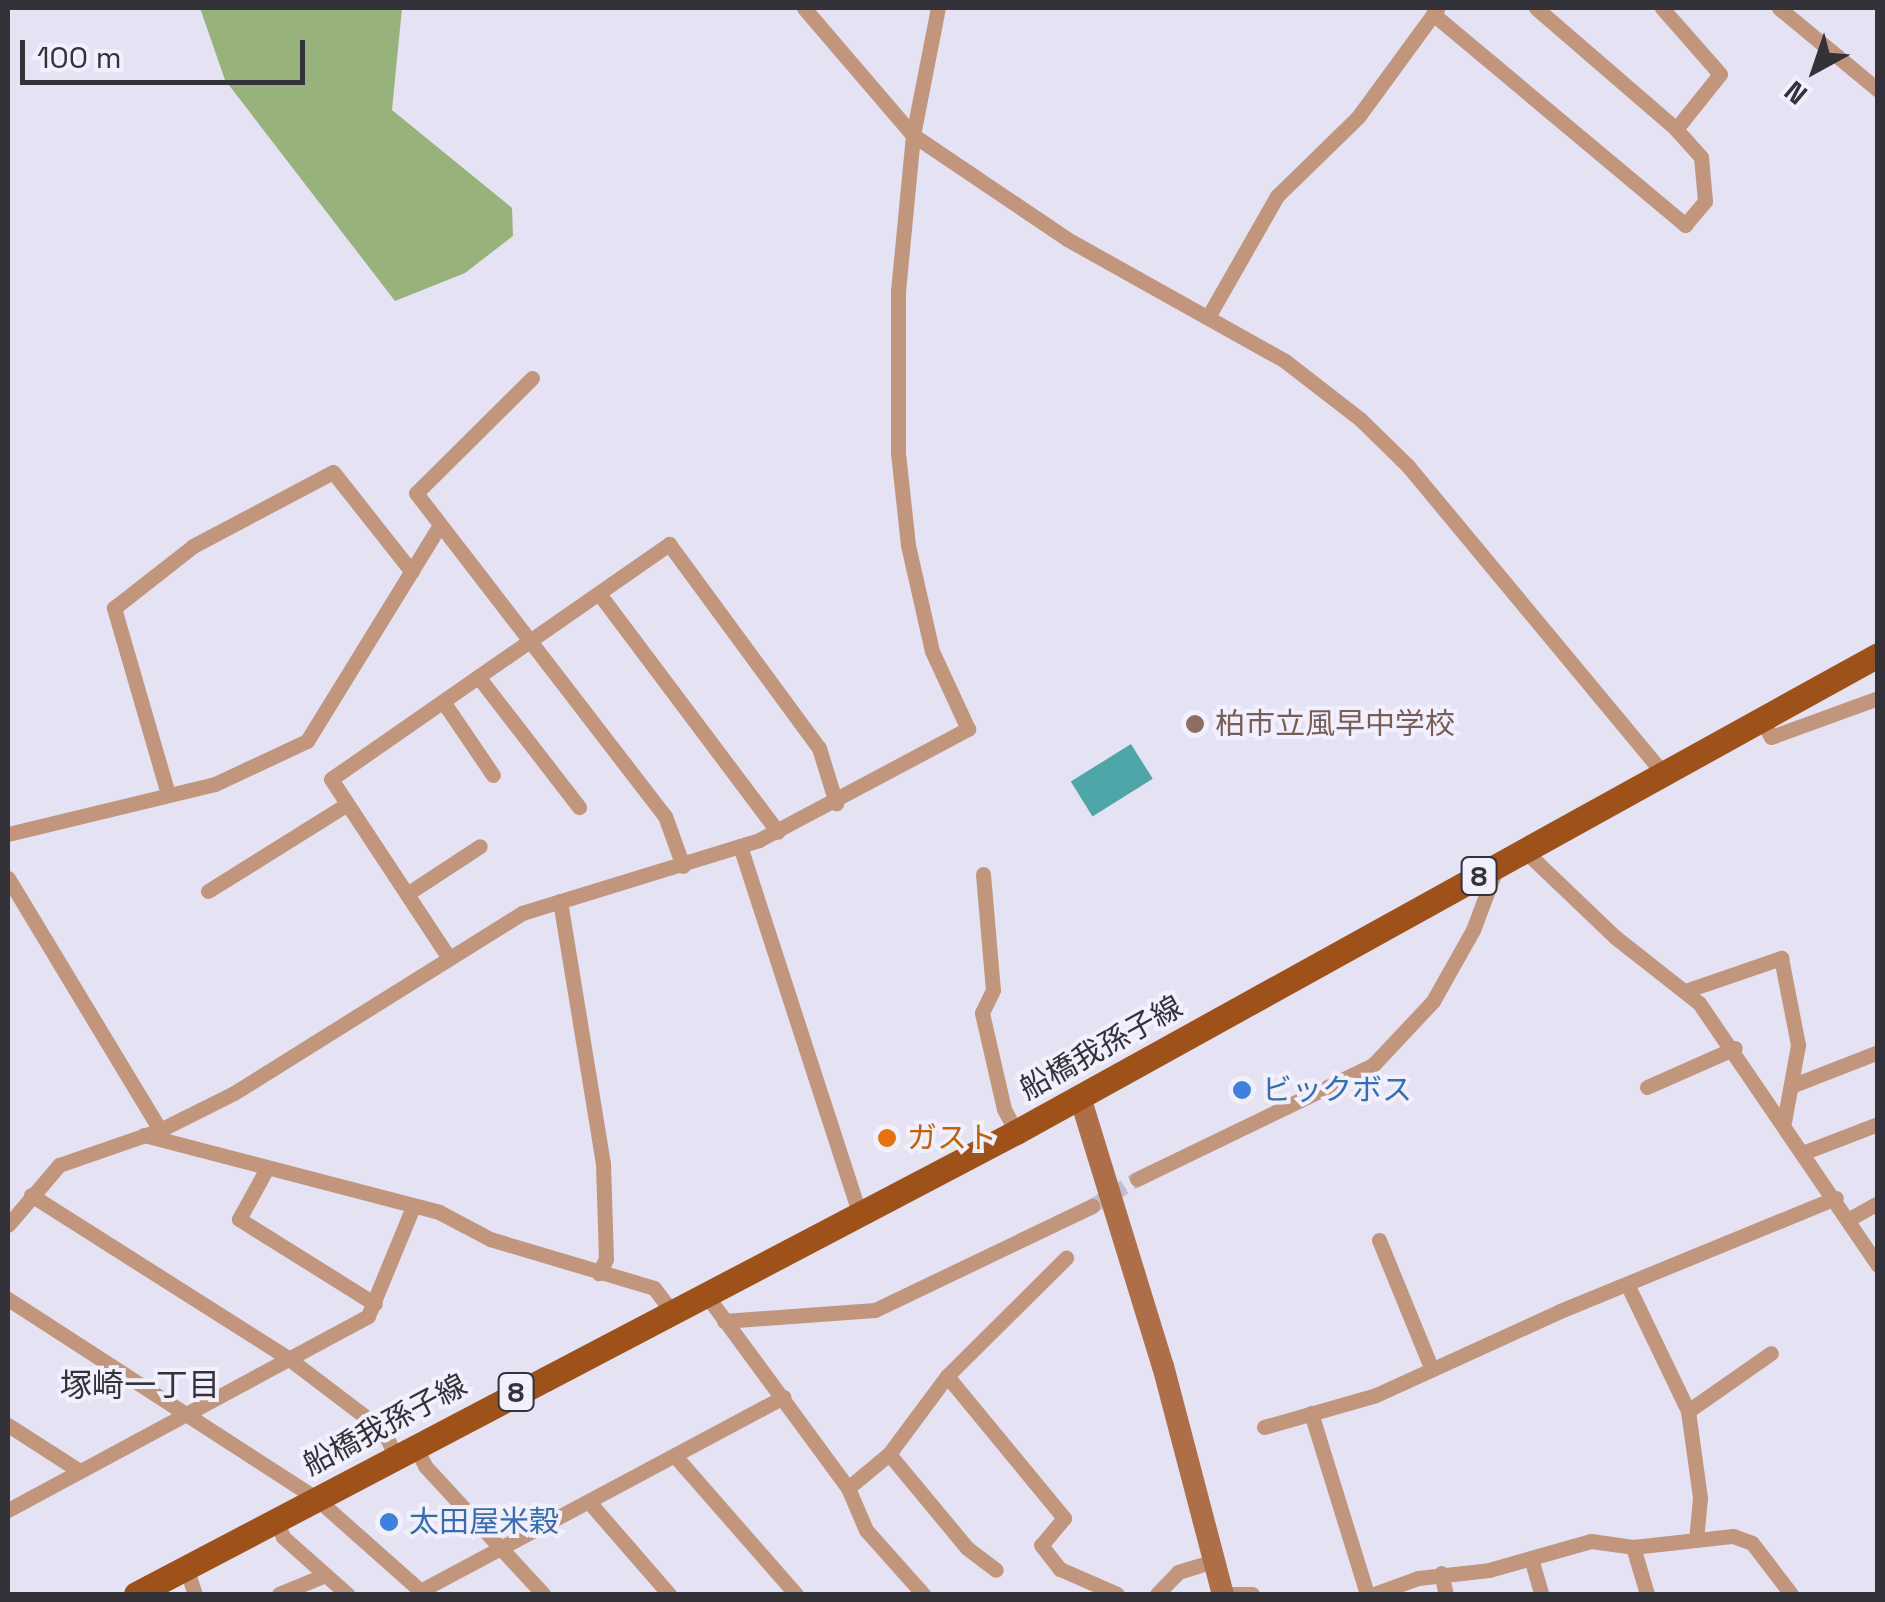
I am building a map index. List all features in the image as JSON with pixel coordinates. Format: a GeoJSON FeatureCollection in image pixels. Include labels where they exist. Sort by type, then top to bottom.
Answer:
{"type":"FeatureCollection","features":[{"type":"Feature","properties":{"kind":"main road","name":"船橋我孫子線"},"geometry":{"type":"LineString","coordinates":[[136,1594],[670,1309],[1016,1132],[1878,655]]}},
{"type":"Feature","properties":{"kind":"street"},"geometry":{"type":"LineString","coordinates":[[804,8],[913,135],[1067,239],[1285,361],[1408,466],[1664,774]]}},
{"type":"Feature","properties":{"kind":"street"},"geometry":{"type":"LineString","coordinates":[[8,1225],[58,1166],[152,1132],[234,1093],[522,914],[683,866],[778,832],[968,729],[932,651],[908,545],[898,453],[898,292],[913,135],[938,8]]}},
{"type":"Feature","properties":{"kind":"street"},"geometry":{"type":"LineString","coordinates":[[1208,317],[1277,196],[1358,117],[1436,11],[1684,225],[1705,201],[1701,157],[1676,129],[1536,8]]}},
{"type":"Feature","properties":{"kind":"street"},"geometry":{"type":"LineString","coordinates":[[1662,8],[1720,74],[1676,129]]}},
{"type":"Feature","properties":{"kind":"street"},"geometry":{"type":"LineString","coordinates":[[1779,8],[1878,90]]}},
{"type":"Feature","properties":{"kind":"street"},"geometry":{"type":"LineString","coordinates":[[532,378],[416,493],[438,528],[664,816],[683,866]]}},
{"type":"Feature","properties":{"kind":"street"},"geometry":{"type":"LineString","coordinates":[[168,794],[114,608],[193,546],[333,472],[412,572]]}},
{"type":"Feature","properties":{"kind":"street"},"geometry":{"type":"LineString","coordinates":[[8,834],[215,784],[307,741],[438,528]]}},
{"type":"Feature","properties":{"kind":"street"},"geometry":{"type":"LineString","coordinates":[[450,958],[330,779],[530,646],[669,544],[819,748],[836,803]]}},
{"type":"Feature","properties":{"kind":"street"},"geometry":{"type":"LineString","coordinates":[[600,595],[778,832]]}},
{"type":"Feature","properties":{"kind":"street"},"geometry":{"type":"LineString","coordinates":[[480,679],[578,807]]}},
{"type":"Feature","properties":{"kind":"street"},"geometry":{"type":"LineString","coordinates":[[1762,720],[1771,738],[1876,701]]}},
{"type":"Feature","properties":{"kind":"street"},"geometry":{"type":"LineString","coordinates":[[444,703],[493,775]]}},
{"type":"Feature","properties":{"kind":"street"},"geometry":{"type":"LineString","coordinates":[[208,891],[347,804]]}},
{"type":"Feature","properties":{"kind":"street"},"geometry":{"type":"LineString","coordinates":[[407,894],[480,846]]}},
{"type":"Feature","properties":{"kind":"street"},"geometry":{"type":"LineString","coordinates":[[740,846],[859,1212]]}},
{"type":"Feature","properties":{"kind":"street"},"geometry":{"type":"LineString","coordinates":[[1525,852],[1615,937],[1685,990],[1735,1048],[1878,1264]]}},
{"type":"Feature","properties":{"kind":"street"},"geometry":{"type":"LineString","coordinates":[[1138,1179],[1373,1065],[1433,1001],[1473,930],[1497,866]]}},
{"type":"Feature","properties":{"kind":"street"},"geometry":{"type":"LineString","coordinates":[[983,874],[993,990],[982,1013],[1004,1109],[1016,1132]]}},
{"type":"Feature","properties":{"kind":"street"},"geometry":{"type":"LineString","coordinates":[[8,878],[152,1132],[266,1170],[413,1207],[598,1274],[654,1288],[670,1309]]}},
{"type":"Feature","properties":{"kind":"street"},"geometry":{"type":"LineString","coordinates":[[560,901],[603,1164],[606,1258],[598,1274]]}},
{"type":"Feature","properties":{"kind":"street"},"geometry":{"type":"LineString","coordinates":[[1685,990],[1780,958],[1798,1045],[1784,1122]]}},
{"type":"Feature","properties":{"kind":"street"},"geometry":{"type":"LineString","coordinates":[[1647,1087],[1735,1048]]}},
{"type":"Feature","properties":{"kind":"street"},"geometry":{"type":"LineString","coordinates":[[1791,1086],[1878,1052]]}},
{"type":"Feature","properties":{"kind":"street"},"geometry":{"type":"LineString","coordinates":[[1080,1097],[1163,1366],[1223,1594]]}},
{"type":"Feature","properties":{"kind":"street"},"geometry":{"type":"LineString","coordinates":[[1805,1152],[1878,1124]]}},
{"type":"Feature","properties":{"kind":"street"},"geometry":{"type":"LineString","coordinates":[[266,1170],[239,1218],[375,1304]]}},
{"type":"Feature","properties":{"kind":"street"},"geometry":{"type":"LineString","coordinates":[[31,1195],[288,1358],[383,1430],[424,1466],[544,1594]]}},
{"type":"Feature","properties":{"kind":"street"},"geometry":{"type":"LineString","coordinates":[[1264,1427],[1432,1370],[1836,1198]]}},
{"type":"Feature","properties":{"kind":"street"},"geometry":{"type":"LineString","coordinates":[[1849,1218],[1878,1204]]}},
{"type":"Feature","properties":{"kind":"street"},"geometry":{"type":"LineString","coordinates":[[724,1322],[730,1316],[824,1317],[875,1310],[1092,1206]]}},
{"type":"Feature","properties":{"kind":"street"},"geometry":{"type":"LineString","coordinates":[[8,1510],[368,1316],[413,1207]]}},
{"type":"Feature","properties":{"kind":"street"},"geometry":{"type":"LineString","coordinates":[[1379,1240],[1432,1370]]}},
{"type":"Feature","properties":{"kind":"street"},"geometry":{"type":"LineString","coordinates":[[848,1488],[890,1454],[947,1376],[1066,1258]]}},
{"type":"Feature","properties":{"kind":"street"},"geometry":{"type":"LineString","coordinates":[[1627,1284],[1688,1411],[1700,1498],[1696,1540]]}},
{"type":"Feature","properties":{"kind":"street"},"geometry":{"type":"LineString","coordinates":[[704,1292],[848,1488],[866,1530],[923,1594]]}},
{"type":"Feature","properties":{"kind":"street"},"geometry":{"type":"LineString","coordinates":[[8,1299],[317,1499],[422,1593],[783,1398]]}},
{"type":"Feature","properties":{"kind":"street"},"geometry":{"type":"LineString","coordinates":[[1688,1411],[1771,1353]]}},
{"type":"Feature","properties":{"kind":"street"},"geometry":{"type":"LineString","coordinates":[[947,1376],[1064,1518],[1041,1545],[1060,1569],[1117,1594]]}},
{"type":"Feature","properties":{"kind":"street"},"geometry":{"type":"LineString","coordinates":[[1311,1414],[1370,1594],[1592,1541],[1633,1546],[1733,1536],[1752,1544],[1784,1592]]}},
{"type":"Feature","properties":{"kind":"street"},"geometry":{"type":"LineString","coordinates":[[8,1425],[78,1470]]}},
{"type":"Feature","properties":{"kind":"street"},"geometry":{"type":"LineString","coordinates":[[890,1454],[967,1548],[996,1570]]}},
{"type":"Feature","properties":{"kind":"street"},"geometry":{"type":"LineString","coordinates":[[674,1456],[796,1594]]}},
{"type":"Feature","properties":{"kind":"street"},"geometry":{"type":"LineString","coordinates":[[589,1502],[669,1594]]}},
{"type":"Feature","properties":{"kind":"street"},"geometry":{"type":"LineString","coordinates":[[276,1520],[283,1537],[346,1594]]}},
{"type":"Feature","properties":{"kind":"street"},"geometry":{"type":"LineString","coordinates":[[1633,1546],[1647,1594]]}},
{"type":"Feature","properties":{"kind":"street"},"geometry":{"type":"LineString","coordinates":[[1530,1558],[1541,1594]]}},
{"type":"Feature","properties":{"kind":"street"},"geometry":{"type":"LineString","coordinates":[[1157,1594],[1178,1572],[1213,1561]]}},
{"type":"Feature","properties":{"kind":"street"},"geometry":{"type":"LineString","coordinates":[[186,1568],[195,1594]]}},
{"type":"Feature","properties":{"kind":"street"},"geometry":{"type":"LineString","coordinates":[[278,1594],[325,1574]]}},
{"type":"Feature","properties":{"kind":"street"},"geometry":{"type":"LineString","coordinates":[[1441,1574],[1446,1594]]}},
{"type":"Feature","properties":{"kind":"street"},"geometry":{"type":"LineString","coordinates":[[1231,1594],[1252,1594]]}},
{"type":"Feature","properties":{"kind":"shaded area"},"geometry":{"type":"Polygon","coordinates":[[[200,8],[402,8],[392,110],[512,208],[513,236],[465,273],[395,301],[225,80],[200,8]]]}},
{"type":"Feature","properties":{"kind":"shaded area"},"geometry":{"type":"Polygon","coordinates":[[[1131,744],[1153,779],[1093,816],[1071,782],[1131,744]]]}},
{"type":"Feature","properties":{"kind":"tunnel"},"geometry":{"type":"LineString","coordinates":[[1092,1206],[1137,1179]]}},
{"type":"Feature","properties":{"kind":"place","name":"柏市立風早中学校"},"geometry":{"type":"Point","coordinates":[1195,724]}},
{"type":"Feature","properties":{"kind":"place","name":"ビックボス"},"geometry":{"type":"Point","coordinates":[1242,1090]}},
{"type":"Feature","properties":{"kind":"place","name":"ガスト"},"geometry":{"type":"Point","coordinates":[887,1138]}},
{"type":"Feature","properties":{"kind":"place","name":"太田屋米穀"},"geometry":{"type":"Point","coordinates":[389,1522]}},
{"type":"Feature","properties":{"kind":"district","name":"塚崎一丁目"},"geometry":{"type":"Point","coordinates":[140,1385]}}]}
